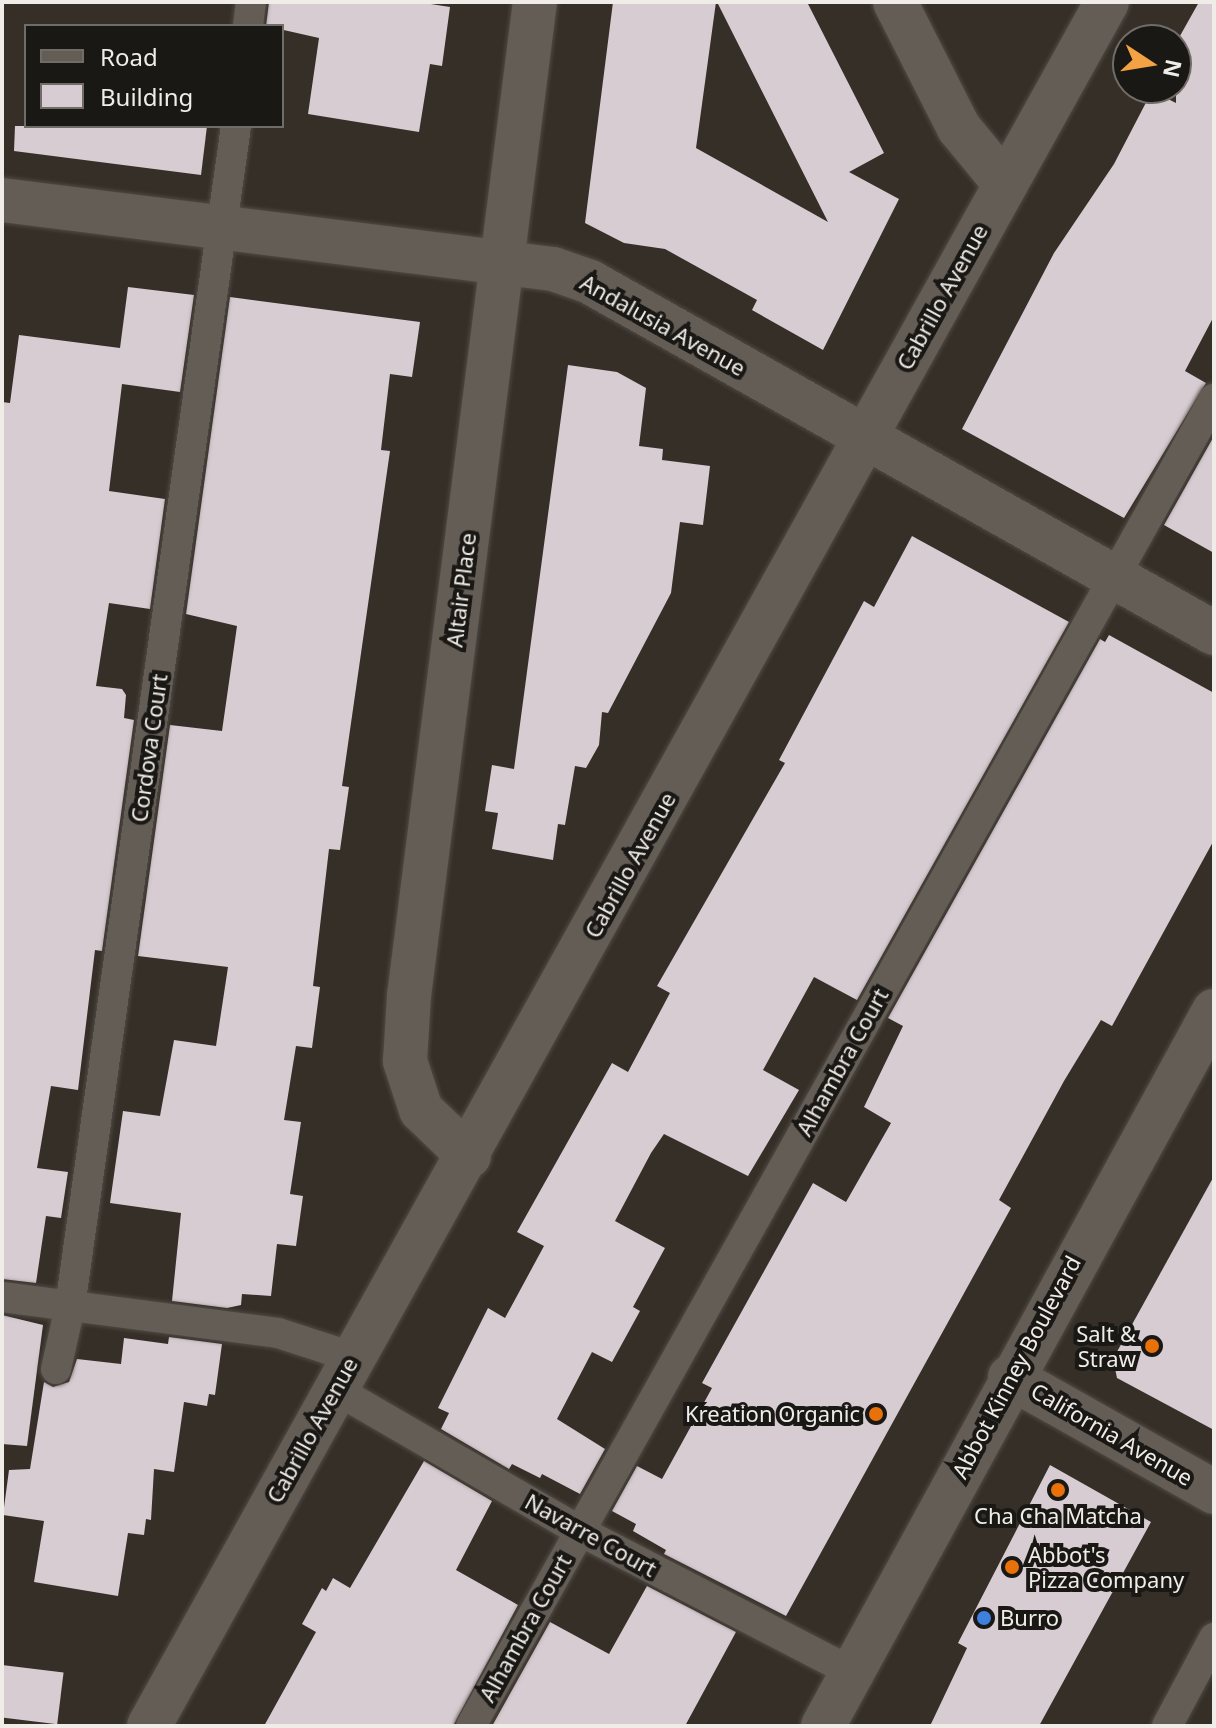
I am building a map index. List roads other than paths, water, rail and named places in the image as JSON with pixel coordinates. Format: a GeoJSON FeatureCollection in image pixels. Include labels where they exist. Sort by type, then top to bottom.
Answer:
{"type":"FeatureCollection","features":[{"type":"Feature","properties":{"kind":"street","name":"Altair Place"},"geometry":{"type":"LineString","coordinates":[[469,1156],[421,1110],[405,1061],[409,996],[535,2]]}},
{"type":"Feature","properties":{"kind":"street"},"geometry":{"type":"LineString","coordinates":[[895,2],[959,128],[1005,184]]}},
{"type":"Feature","properties":{"kind":"street","name":"Cabrillo Avenue"},"geometry":{"type":"LineString","coordinates":[[149,1726],[344,1373],[469,1156],[1107,2]]}},
{"type":"Feature","properties":{"kind":"street","name":"Andalusia Avenue"},"geometry":{"type":"LineString","coordinates":[[2,200],[553,269],[590,282],[1214,633]]}},
{"type":"Feature","properties":{"kind":"street","name":"Abbot Kinney Boulevard"},"geometry":{"type":"LineString","coordinates":[[823,1726],[1010,1377],[1214,1011]]}},
{"type":"Feature","properties":{"kind":"street","name":"California Avenue"},"geometry":{"type":"LineString","coordinates":[[1010,1377],[1214,1492]]}},
{"type":"Feature","properties":{"kind":"lane"},"geometry":{"type":"LineString","coordinates":[[248,24],[251,2]]}},
{"type":"Feature","properties":{"kind":"lane","name":"Cordova Court"},"geometry":{"type":"LineString","coordinates":[[56,1369],[70,1307],[236,128]]}},
{"type":"Feature","properties":{"kind":"lane","name":"Alhambra Court"},"geometry":{"type":"LineString","coordinates":[[471,1726],[1214,399]]}},
{"type":"Feature","properties":{"kind":"lane","name":"Navarre Court"},"geometry":{"type":"LineString","coordinates":[[2,1297],[278,1333],[344,1373],[578,1530],[852,1672]]}},
{"type":"Feature","properties":{"kind":"lane"},"geometry":{"type":"LineString","coordinates":[[1167,1726],[1214,1638]]}},
{"type":"Feature","properties":{"kind":"place","name":"Salt & Straw"},"geometry":{"type":"Point","coordinates":[1152,1346]}},
{"type":"Feature","properties":{"kind":"place","name":"Kreation Organic"},"geometry":{"type":"Point","coordinates":[876,1414]}},
{"type":"Feature","properties":{"kind":"place","name":"Cha Cha Matcha"},"geometry":{"type":"Point","coordinates":[1058,1490]}},
{"type":"Feature","properties":{"kind":"place","name":"Abbot's Pizza Company"},"geometry":{"type":"Point","coordinates":[1012,1567]}},
{"type":"Feature","properties":{"kind":"place","name":"Burro"},"geometry":{"type":"Point","coordinates":[984,1618]}}]}
